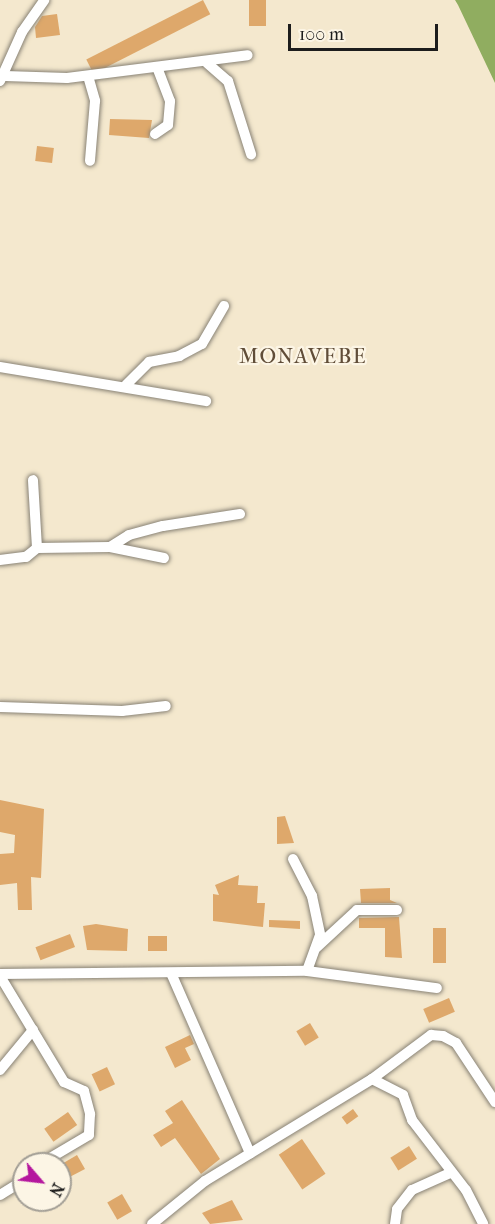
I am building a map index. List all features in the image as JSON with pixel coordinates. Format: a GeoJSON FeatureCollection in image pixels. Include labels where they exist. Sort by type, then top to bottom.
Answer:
{"type":"FeatureCollection","features":[{"type":"Feature","properties":{"kind":"street"},"geometry":{"type":"LineString","coordinates":[[44,0],[22,32],[3,79],[158,69],[248,55]]}},
{"type":"Feature","properties":{"kind":"street"},"geometry":{"type":"LineString","coordinates":[[207,63],[228,81],[251,154]]}},
{"type":"Feature","properties":{"kind":"street"},"geometry":{"type":"LineString","coordinates":[[155,134],[168,125],[170,101],[158,69]]}},
{"type":"Feature","properties":{"kind":"street"},"geometry":{"type":"LineString","coordinates":[[88,75],[95,101],[90,161]]}},
{"type":"Feature","properties":{"kind":"street"},"geometry":{"type":"LineString","coordinates":[[126,385],[149,362],[179,356],[202,344],[224,306]]}},
{"type":"Feature","properties":{"kind":"street"},"geometry":{"type":"LineString","coordinates":[[0,367],[126,385],[206,400]]}},
{"type":"Feature","properties":{"kind":"street"},"geometry":{"type":"LineString","coordinates":[[33,480],[37,548]]}},
{"type":"Feature","properties":{"kind":"street"},"geometry":{"type":"LineString","coordinates":[[110,547],[129,535],[240,514]]}},
{"type":"Feature","properties":{"kind":"street"},"geometry":{"type":"LineString","coordinates":[[0,560],[26,557],[37,548],[110,547],[164,558]]}},
{"type":"Feature","properties":{"kind":"street"},"geometry":{"type":"LineString","coordinates":[[0,707],[122,711],[166,706]]}},
{"type":"Feature","properties":{"kind":"street"},"geometry":{"type":"LineString","coordinates":[[293,859],[312,896],[317,947]]}},
{"type":"Feature","properties":{"kind":"street"},"geometry":{"type":"LineString","coordinates":[[307,971],[317,947],[357,910],[397,910]]}},
{"type":"Feature","properties":{"kind":"street"},"geometry":{"type":"LineString","coordinates":[[0,975],[307,971],[437,988]]}},
{"type":"Feature","properties":{"kind":"street"},"geometry":{"type":"LineString","coordinates":[[171,973],[250,1153]]}},
{"type":"Feature","properties":{"kind":"street"},"geometry":{"type":"LineString","coordinates":[[0,975],[64,1082],[84,1091],[90,1114],[89,1135],[60,1152]]}},
{"type":"Feature","properties":{"kind":"street"},"geometry":{"type":"LineString","coordinates":[[0,1070],[33,1030]]}},
{"type":"Feature","properties":{"kind":"street"},"geometry":{"type":"LineString","coordinates":[[152,1224],[250,1153],[372,1079],[431,1035],[443,1036],[456,1043],[495,1102]]}},
{"type":"Feature","properties":{"kind":"street"},"geometry":{"type":"LineString","coordinates":[[372,1079],[403,1095],[412,1120],[450,1173],[466,1190],[483,1224]]}},
{"type":"Feature","properties":{"kind":"street"},"geometry":{"type":"LineString","coordinates":[[395,1224],[397,1209],[412,1190],[450,1173]]}},
{"type":"Feature","properties":{"kind":"green space"},"geometry":{"type":"Polygon","coordinates":[[[455,0],[495,0],[495,83],[458,5],[455,0]]]}},
{"type":"Feature","properties":{"kind":"building"},"geometry":{"type":"Polygon","coordinates":[[[203,0],[210,14],[94,74],[86,59],[203,0]]]}},
{"type":"Feature","properties":{"kind":"building"},"geometry":{"type":"Polygon","coordinates":[[[249,0],[266,0],[266,26],[249,26],[249,0]]]}},
{"type":"Feature","properties":{"kind":"building"},"geometry":{"type":"Polygon","coordinates":[[[57,14],[60,35],[36,38],[35,27],[42,16],[57,14]]]}},
{"type":"Feature","properties":{"kind":"building"},"geometry":{"type":"Polygon","coordinates":[[[110,119],[152,120],[149,138],[109,135],[110,119]]]}},
{"type":"Feature","properties":{"kind":"building"},"geometry":{"type":"Polygon","coordinates":[[[37,146],[54,148],[52,163],[35,161],[37,146]]]}},
{"type":"Feature","properties":{"kind":"building"},"geometry":{"type":"Polygon","coordinates":[[[0,800],[44,809],[41,878],[31,877],[32,910],[18,910],[17,883],[0,885],[0,854],[14,853],[15,835],[0,832],[0,800]]]}},
{"type":"Feature","properties":{"kind":"building"},"geometry":{"type":"Polygon","coordinates":[[[285,816],[294,843],[277,844],[277,817],[285,816]]]}},
{"type":"Feature","properties":{"kind":"building"},"geometry":{"type":"Polygon","coordinates":[[[239,875],[238,885],[258,886],[257,903],[265,903],[263,927],[213,921],[213,894],[219,895],[215,885],[239,875]]]}},
{"type":"Feature","properties":{"kind":"building"},"geometry":{"type":"Polygon","coordinates":[[[390,888],[390,900],[397,903],[361,903],[360,889],[390,888]]]}},
{"type":"Feature","properties":{"kind":"building"},"geometry":{"type":"Polygon","coordinates":[[[399,917],[402,958],[385,957],[385,928],[359,928],[359,918],[399,917]]]}},
{"type":"Feature","properties":{"kind":"building"},"geometry":{"type":"Polygon","coordinates":[[[269,920],[300,921],[300,929],[269,927],[269,920]]]}},
{"type":"Feature","properties":{"kind":"building"},"geometry":{"type":"Polygon","coordinates":[[[96,924],[128,929],[127,951],[87,950],[83,926],[96,924]]]}},
{"type":"Feature","properties":{"kind":"building"},"geometry":{"type":"Polygon","coordinates":[[[433,928],[446,928],[446,963],[433,963],[433,928]]]}},
{"type":"Feature","properties":{"kind":"building"},"geometry":{"type":"Polygon","coordinates":[[[70,934],[75,947],[40,960],[35,947],[70,934]]]}},
{"type":"Feature","properties":{"kind":"building"},"geometry":{"type":"Polygon","coordinates":[[[148,936],[167,936],[167,951],[148,951],[148,936]]]}},
{"type":"Feature","properties":{"kind":"building"},"geometry":{"type":"Polygon","coordinates":[[[449,998],[455,1012],[429,1023],[423,1009],[449,998]]]}},
{"type":"Feature","properties":{"kind":"building"},"geometry":{"type":"Polygon","coordinates":[[[310,1023],[319,1038],[305,1046],[296,1031],[310,1023]]]}},
{"type":"Feature","properties":{"kind":"building"},"geometry":{"type":"Polygon","coordinates":[[[190,1035],[194,1044],[185,1048],[191,1060],[175,1068],[165,1047],[190,1035]]]}},
{"type":"Feature","properties":{"kind":"building"},"geometry":{"type":"Polygon","coordinates":[[[107,1067],[115,1084],[100,1091],[92,1074],[107,1067]]]}},
{"type":"Feature","properties":{"kind":"building"},"geometry":{"type":"Polygon","coordinates":[[[182,1100],[220,1159],[201,1174],[175,1138],[161,1147],[153,1135],[173,1123],[165,1111],[182,1100]]]}},
{"type":"Feature","properties":{"kind":"building"},"geometry":{"type":"Polygon","coordinates":[[[353,1109],[358,1116],[347,1125],[342,1117],[353,1109]]]}},
{"type":"Feature","properties":{"kind":"building"},"geometry":{"type":"Polygon","coordinates":[[[68,1112],[77,1125],[53,1142],[44,1129],[68,1112]]]}},
{"type":"Feature","properties":{"kind":"building"},"geometry":{"type":"Polygon","coordinates":[[[302,1139],[325,1174],[302,1189],[279,1155],[302,1139]]]}},
{"type":"Feature","properties":{"kind":"building"},"geometry":{"type":"Polygon","coordinates":[[[409,1146],[417,1159],[398,1170],[390,1158],[409,1146]]]}},
{"type":"Feature","properties":{"kind":"building"},"geometry":{"type":"Polygon","coordinates":[[[77,1155],[85,1169],[72,1176],[72,1158],[77,1155]]]}},
{"type":"Feature","properties":{"kind":"building"},"geometry":{"type":"Polygon","coordinates":[[[122,1194],[132,1211],[117,1220],[107,1202],[122,1194]]]}},
{"type":"Feature","properties":{"kind":"building"},"geometry":{"type":"Polygon","coordinates":[[[232,1200],[243,1220],[210,1224],[202,1213],[232,1200]]]}},
{"type":"Feature","properties":{"kind":"district","name":"MONAVEBE"},"geometry":{"type":"Point","coordinates":[303,356]}}]}
